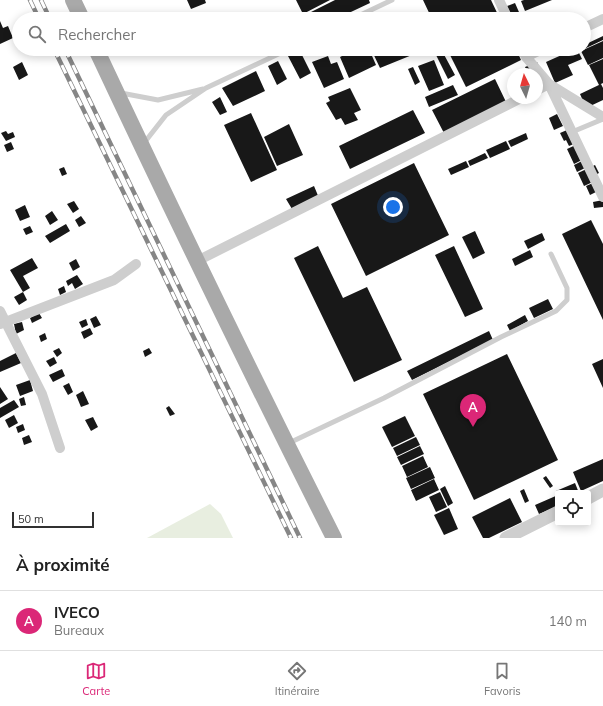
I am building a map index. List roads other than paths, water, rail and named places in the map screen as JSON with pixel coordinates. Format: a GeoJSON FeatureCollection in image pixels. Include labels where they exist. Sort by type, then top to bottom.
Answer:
{"type":"FeatureCollection","features":[{"type":"Feature","properties":{"kind":"main road"},"geometry":{"type":"LineString","coordinates":[[73,0],[79,12]]}},
{"type":"Feature","properties":{"kind":"main road"},"geometry":{"type":"LineString","coordinates":[[99,56],[286,444],[334,538]]}},
{"type":"Feature","properties":{"kind":"street"},"geometry":{"type":"LineString","coordinates":[[499,0],[505,12]]}},
{"type":"Feature","properties":{"kind":"street"},"geometry":{"type":"LineString","coordinates":[[591,25],[603,19]]}},
{"type":"Feature","properties":{"kind":"street"},"geometry":{"type":"LineString","coordinates":[[526,56],[549,84],[603,197]]}},
{"type":"Feature","properties":{"kind":"street"},"geometry":{"type":"LineString","coordinates":[[543,87],[549,84]]}},
{"type":"Feature","properties":{"kind":"street"},"geometry":{"type":"LineString","coordinates":[[549,84],[603,118]]}},
{"type":"Feature","properties":{"kind":"street"},"geometry":{"type":"LineString","coordinates":[[197,261],[509,104]]}},
{"type":"Feature","properties":{"kind":"street"},"geometry":{"type":"LineString","coordinates":[[3,323],[114,280],[136,264]]}},
{"type":"Feature","properties":{"kind":"street"},"geometry":{"type":"LineString","coordinates":[[0,311],[3,323],[42,394],[60,448]]}},
{"type":"Feature","properties":{"kind":"street"},"geometry":{"type":"LineString","coordinates":[[591,496],[603,490]]}},
{"type":"Feature","properties":{"kind":"street"},"geometry":{"type":"LineString","coordinates":[[506,538],[555,514]]}},
{"type":"Feature","properties":{"kind":"lane"},"geometry":{"type":"LineString","coordinates":[[367,12],[392,0]]}},
{"type":"Feature","properties":{"kind":"lane"},"geometry":{"type":"LineString","coordinates":[[142,145],[166,115],[206,88],[274,56]]}},
{"type":"Feature","properties":{"kind":"lane"},"geometry":{"type":"LineString","coordinates":[[117,92],[158,100],[206,88]]}},
{"type":"Feature","properties":{"kind":"lane"},"geometry":{"type":"LineString","coordinates":[[572,132],[603,118]]}},
{"type":"Feature","properties":{"kind":"lane"},"geometry":{"type":"LineString","coordinates":[[286,444],[384,398],[501,337],[556,311],[566,300],[567,288],[551,254]]}},
{"type":"Feature","properties":{"kind":"railway"},"geometry":{"type":"LineString","coordinates":[[30,0],[36,12]]}},
{"type":"Feature","properties":{"kind":"railway"},"geometry":{"type":"LineString","coordinates":[[41,0],[47,12]]}},
{"type":"Feature","properties":{"kind":"railway"},"geometry":{"type":"LineString","coordinates":[[57,56],[291,538]]}},
{"type":"Feature","properties":{"kind":"railway"},"geometry":{"type":"LineString","coordinates":[[68,56],[300,538]]}},
{"type":"Feature","properties":{"kind":"place","name":"IVECO"},"geometry":{"type":"Point","coordinates":[473,427]}}]}
